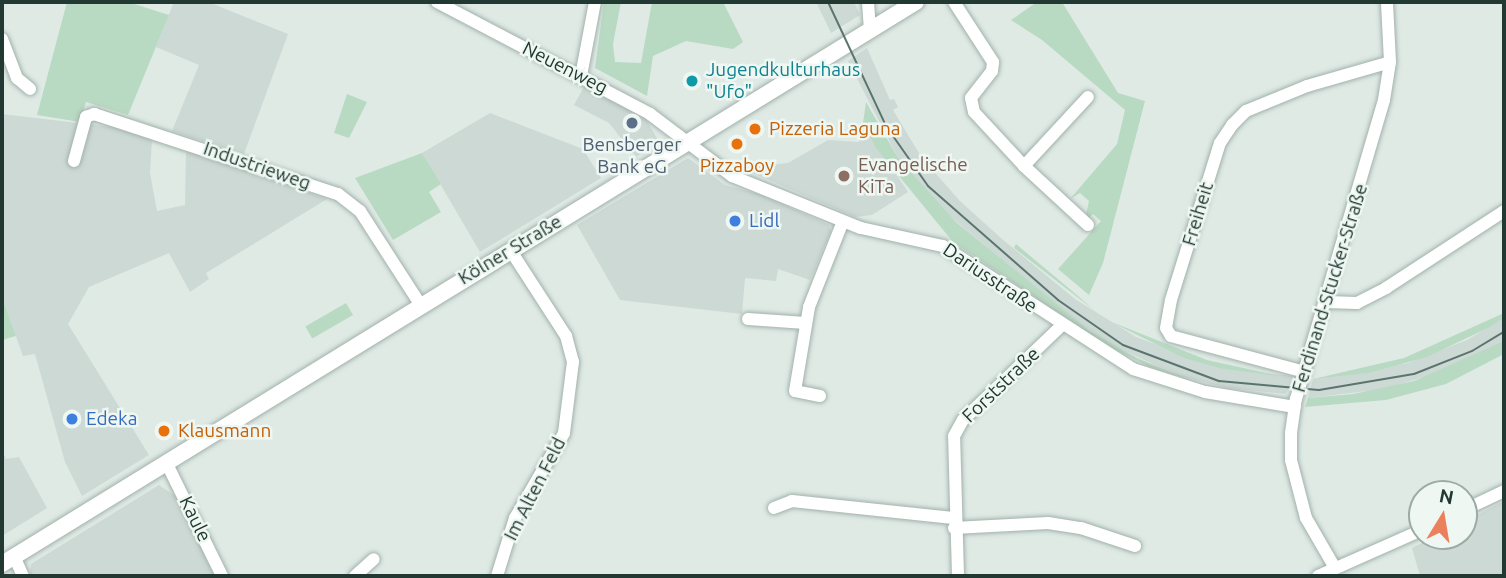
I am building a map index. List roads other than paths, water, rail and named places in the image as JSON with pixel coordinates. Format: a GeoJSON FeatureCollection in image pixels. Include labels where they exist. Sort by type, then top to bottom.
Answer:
{"type":"FeatureCollection","features":[{"type":"Feature","properties":{"kind":"main road","name":"Kölner Straße"},"geometry":{"type":"LineString","coordinates":[[8,560],[420,304],[916,2]]}},
{"type":"Feature","properties":{"kind":"street"},"geometry":{"type":"LineString","coordinates":[[581,76],[595,2]]}},
{"type":"Feature","properties":{"kind":"street"},"geometry":{"type":"LineString","coordinates":[[869,2],[870,30]]}},
{"type":"Feature","properties":{"kind":"street"},"geometry":{"type":"LineString","coordinates":[[954,2],[993,62],[992,71],[972,96],[974,112],[1024,166],[1088,225]]}},
{"type":"Feature","properties":{"kind":"street","name":"Ferdinand-Stucker-Straße"},"geometry":{"type":"LineString","coordinates":[[1335,568],[1306,518],[1297,489],[1292,460],[1295,407],[1372,148],[1390,62],[1387,2]]}},
{"type":"Feature","properties":{"kind":"street","name":"Neuenweg"},"geometry":{"type":"LineString","coordinates":[[442,3],[650,114],[689,142]]}},
{"type":"Feature","properties":{"kind":"street"},"geometry":{"type":"LineString","coordinates":[[2,39],[17,78],[30,89]]}},
{"type":"Feature","properties":{"kind":"street","name":"Freiheit"},"geometry":{"type":"LineString","coordinates":[[1305,372],[1171,335],[1166,328],[1171,300],[1220,143],[1232,125],[1246,111],[1307,86],[1390,62]]}},
{"type":"Feature","properties":{"kind":"street"},"geometry":{"type":"LineString","coordinates":[[1024,166],[1071,123],[1088,97]]}},
{"type":"Feature","properties":{"kind":"street","name":"Industrieweg"},"geometry":{"type":"LineString","coordinates":[[74,161],[86,117],[94,114],[338,194],[360,211],[420,304]]}},
{"type":"Feature","properties":{"kind":"street","name":"Dariusstraße"},"geometry":{"type":"LineString","coordinates":[[689,142],[733,176],[843,221],[943,246],[1061,326],[1133,369],[1205,392],[1295,407]]}},
{"type":"Feature","properties":{"kind":"street"},"geometry":{"type":"LineString","coordinates":[[1327,302],[1357,303],[1386,288],[1504,211]]}},
{"type":"Feature","properties":{"kind":"street"},"geometry":{"type":"LineString","coordinates":[[820,396],[795,391],[806,323],[843,221]]}},
{"type":"Feature","properties":{"kind":"street","name":"Im Alten Feld"},"geometry":{"type":"LineString","coordinates":[[497,576],[515,518],[564,433],[573,362],[566,336],[511,251]]}},
{"type":"Feature","properties":{"kind":"street"},"geometry":{"type":"LineString","coordinates":[[748,319],[806,323]]}},
{"type":"Feature","properties":{"kind":"street","name":"Forststraße"},"geometry":{"type":"LineString","coordinates":[[958,576],[951,451],[959,426],[1061,326]]}},
{"type":"Feature","properties":{"kind":"street","name":"Kaule"},"geometry":{"type":"LineString","coordinates":[[166,462],[222,576]]}},
{"type":"Feature","properties":{"kind":"street"},"geometry":{"type":"LineString","coordinates":[[1478,503],[1504,491]]}},
{"type":"Feature","properties":{"kind":"street"},"geometry":{"type":"LineString","coordinates":[[774,508],[792,501],[954,523],[1048,523],[1081,528],[1135,546]]}},
{"type":"Feature","properties":{"kind":"street"},"geometry":{"type":"LineString","coordinates":[[1318,576],[1408,536]]}},
{"type":"Feature","properties":{"kind":"street"},"geometry":{"type":"LineString","coordinates":[[355,576],[374,558]]}},
{"type":"Feature","properties":{"kind":"street"},"geometry":{"type":"LineString","coordinates":[[8,560],[23,576]]}},
{"type":"Feature","properties":{"kind":"tram line"},"geometry":{"type":"LineString","coordinates":[[828,2],[886,126],[928,186],[1058,300],[1123,345],[1219,381],[1319,390],[1414,374],[1472,351],[1504,332]]}},
{"type":"Feature","properties":{"kind":"place","name":"Jugendkulturhaus \"Ufo\""},"geometry":{"type":"Point","coordinates":[692,81]}},
{"type":"Feature","properties":{"kind":"place","name":"Bensberger Bank eG"},"geometry":{"type":"Point","coordinates":[632,123]}},
{"type":"Feature","properties":{"kind":"place","name":"Pizzeria Laguna"},"geometry":{"type":"Point","coordinates":[755,129]}},
{"type":"Feature","properties":{"kind":"place","name":"Pizzaboy"},"geometry":{"type":"Point","coordinates":[737,144]}},
{"type":"Feature","properties":{"kind":"place","name":"Evangelische KiTa"},"geometry":{"type":"Point","coordinates":[844,176]}},
{"type":"Feature","properties":{"kind":"place","name":"Lidl"},"geometry":{"type":"Point","coordinates":[735,221]}},
{"type":"Feature","properties":{"kind":"place","name":"Edeka"},"geometry":{"type":"Point","coordinates":[72,419]}},
{"type":"Feature","properties":{"kind":"place","name":"Klausmann"},"geometry":{"type":"Point","coordinates":[164,431]}}]}
